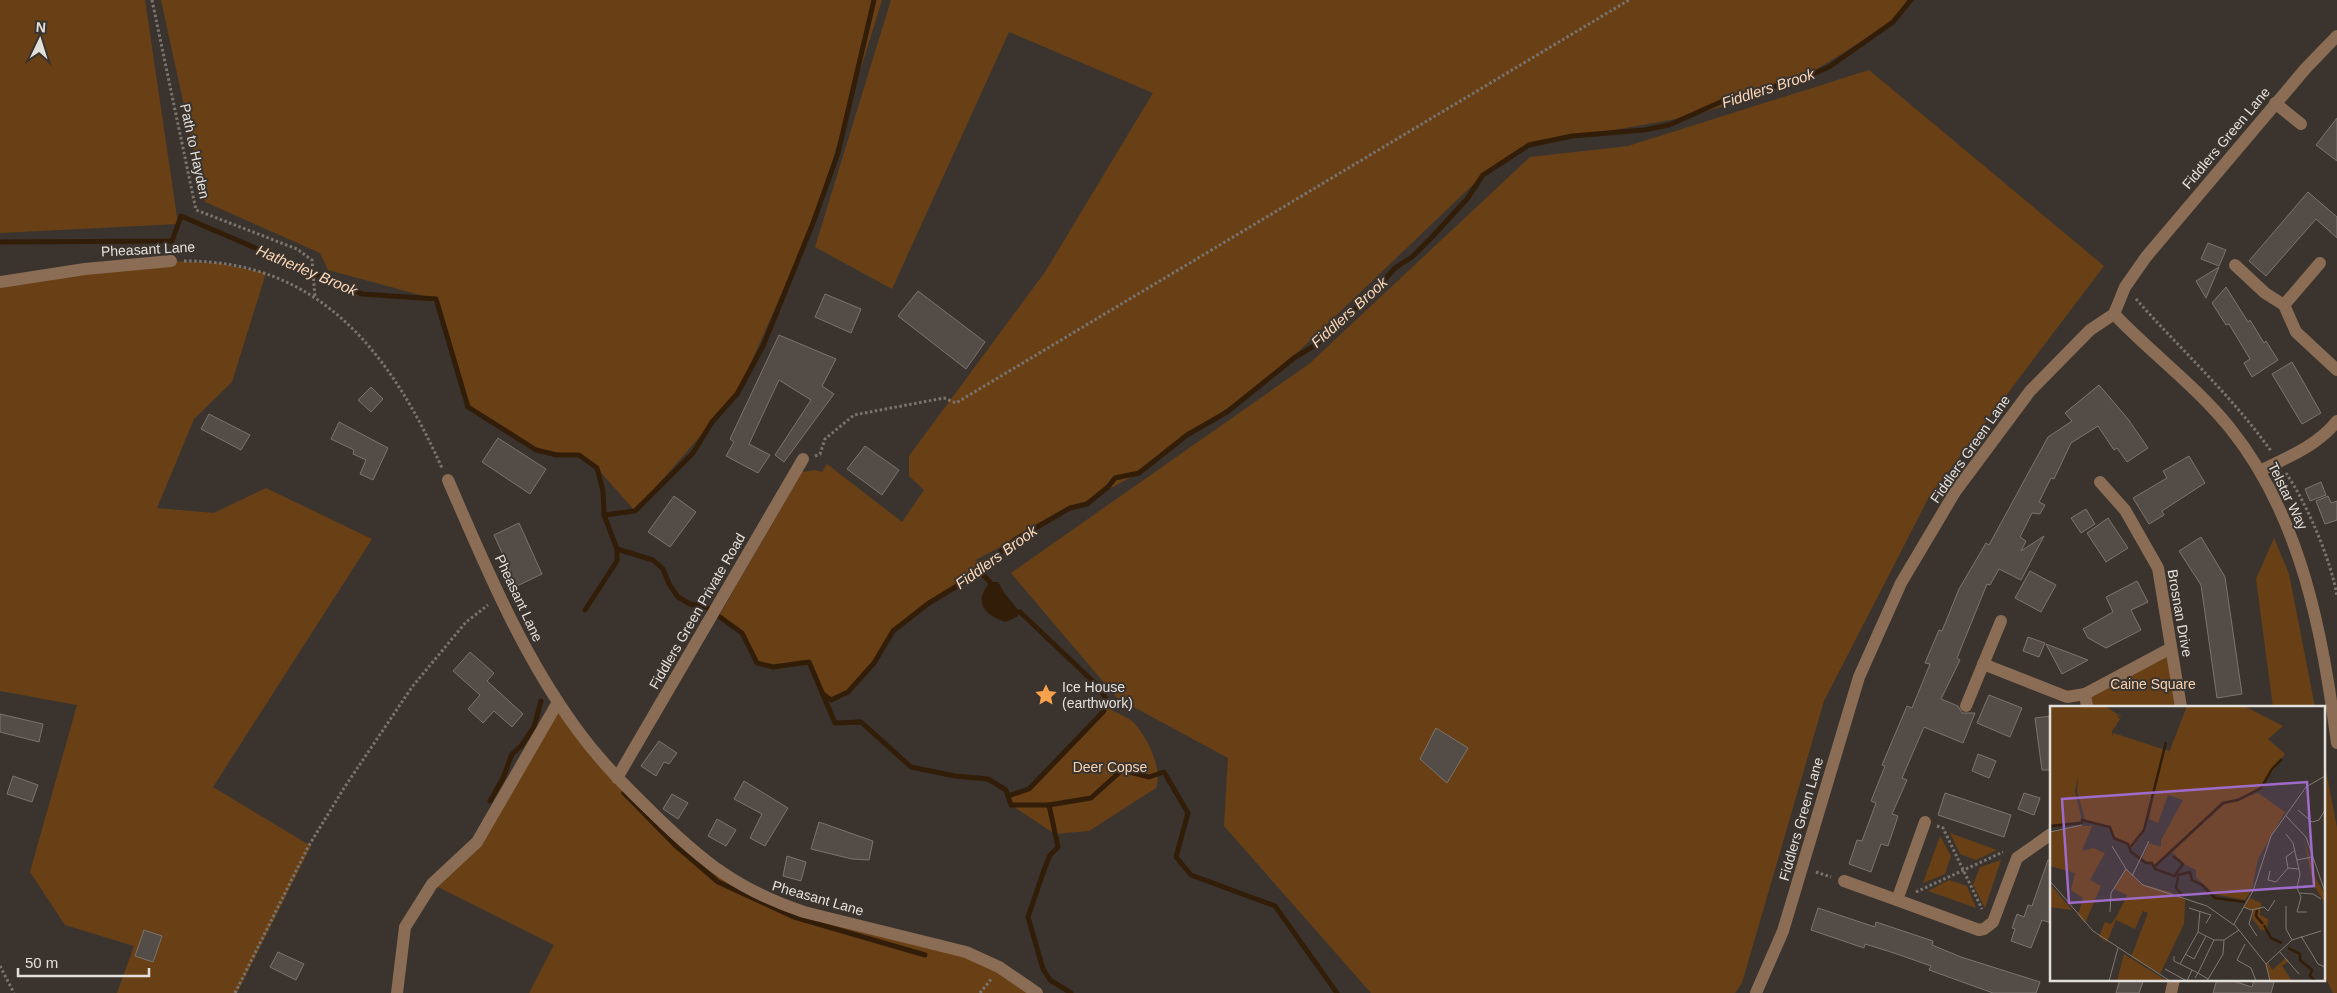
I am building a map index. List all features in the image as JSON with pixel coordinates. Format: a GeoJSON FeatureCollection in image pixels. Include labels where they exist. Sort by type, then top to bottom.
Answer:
{"type":"FeatureCollection","features":[{"type":"Feature","properties":{"kind":"street","name":"Fiddlers Green Lane"},"geometry":{"type":"LineString","coordinates":[[1756,993],[1783,931],[1859,677],[1902,583],[1955,492],[2030,391],[2083,337],[2114,314],[2135,271],[2275,104],[2337,36]]}},
{"type":"Feature","properties":{"kind":"street"},"geometry":{"type":"LineString","coordinates":[[2275,104],[2301,124]]}},
{"type":"Feature","properties":{"kind":"street","name":"Pheasant Lane"},"geometry":{"type":"LineString","coordinates":[[0,282],[85,269],[171,261]]}},
{"type":"Feature","properties":{"kind":"street"},"geometry":{"type":"LineString","coordinates":[[2284,305],[2320,263]]}},
{"type":"Feature","properties":{"kind":"street"},"geometry":{"type":"LineString","coordinates":[[2235,265],[2265,293],[2284,305],[2296,332],[2337,370]]}},
{"type":"Feature","properties":{"kind":"street","name":"Telstar Way"},"geometry":{"type":"LineString","coordinates":[[2114,314],[2189,382],[2230,428],[2260,471],[2286,522],[2304,573],[2328,712],[2337,743]]}},
{"type":"Feature","properties":{"kind":"street"},"geometry":{"type":"LineString","coordinates":[[2260,471],[2302,450],[2317,440],[2337,421]]}},
{"type":"Feature","properties":{"kind":"street","name":"Fiddlers Green Private Road"},"geometry":{"type":"LineString","coordinates":[[618,778],[803,459]]}},
{"type":"Feature","properties":{"kind":"street","name":"Pheasant Lane"},"geometry":{"type":"LineString","coordinates":[[448,480],[500,596],[533,662],[558,702],[618,778],[698,856],[733,882],[756,894],[804,912],[966,952],[999,967],[1037,993]]}},
{"type":"Feature","properties":{"kind":"street","name":"Brosnan Drive"},"geometry":{"type":"LineString","coordinates":[[2100,482],[2125,510],[2158,568],[2181,706]]}},
{"type":"Feature","properties":{"kind":"street"},"geometry":{"type":"LineString","coordinates":[[1966,706],[2002,621]]}},
{"type":"Feature","properties":{"kind":"street"},"geometry":{"type":"LineString","coordinates":[[1983,664],[2067,697],[2085,694],[2172,648]]}},
{"type":"Feature","properties":{"kind":"street"},"geometry":{"type":"LineString","coordinates":[[2085,694],[2087,706]]}},
{"type":"Feature","properties":{"kind":"street"},"geometry":{"type":"LineString","coordinates":[[397,993],[404,928],[432,884],[477,842],[558,702]]}},
{"type":"Feature","properties":{"kind":"street"},"geometry":{"type":"LineString","coordinates":[[1897,900],[1925,822]]}},
{"type":"Feature","properties":{"kind":"street"},"geometry":{"type":"LineString","coordinates":[[1844,881],[1974,928],[1984,929],[1990,926],[1995,918],[2017,858],[2050,835]]}},
{"type":"Feature","properties":{"kind":"street"},"geometry":{"type":"LineString","coordinates":[[2172,993],[2174,980]]}},
{"type":"Feature","properties":{"kind":"path","name":"Path to Hayden"},"geometry":{"type":"LineString","coordinates":[[152,0],[196,210],[297,249],[312,260],[315,297]]}},
{"type":"Feature","properties":{"kind":"path"},"geometry":{"type":"LineString","coordinates":[[803,459],[820,454],[825,439],[854,415],[944,398],[956,403],[1629,0]]}},
{"type":"Feature","properties":{"kind":"path","name":"Pheasant Lane"},"geometry":{"type":"LineString","coordinates":[[171,261],[218,262],[242,266],[278,278],[315,297],[356,330],[380,358],[421,422],[448,480]]}},
{"type":"Feature","properties":{"kind":"path"},"geometry":{"type":"LineString","coordinates":[[234,993],[308,847],[344,788],[412,687],[466,622],[500,596]]}},
{"type":"Feature","properties":{"kind":"path"},"geometry":{"type":"LineString","coordinates":[[1925,822],[1943,828],[1990,926]]}},
{"type":"Feature","properties":{"kind":"path"},"geometry":{"type":"LineString","coordinates":[[1897,900],[1964,872],[2007,850],[2021,854]]}},
{"type":"Feature","properties":{"kind":"path"},"geometry":{"type":"LineString","coordinates":[[1803,868],[1844,881]]}},
{"type":"Feature","properties":{"kind":"path"},"geometry":{"type":"LineString","coordinates":[[0,966],[14,993]]}},
{"type":"Feature","properties":{"kind":"green space"},"geometry":{"type":"Polygon","coordinates":[[[0,0],[145,0],[178,224],[0,233],[0,0]]]}},
{"type":"Feature","properties":{"kind":"green space"},"geometry":{"type":"Polygon","coordinates":[[[161,0],[882,0],[813,223],[737,394],[635,511],[597,468],[580,455],[536,450],[468,407],[436,304],[424,296],[328,270],[320,253],[205,202],[161,0]]]}},
{"type":"Feature","properties":{"kind":"green space"},"geometry":{"type":"Polygon","coordinates":[[[891,0],[1907,0],[1893,22],[1799,80],[1693,116],[1529,145],[1483,175],[1278,371],[1139,473],[974,561],[992,559],[967,580],[929,603],[893,631],[874,663],[848,692],[831,700],[822,694],[809,663],[773,667],[757,663],[742,633],[719,616],[802,472],[815,470],[822,472],[827,464],[902,522],[924,490],[909,476],[909,456],[1045,272],[1153,93],[1009,32],[892,289],[815,247],[891,0]]]}},
{"type":"Feature","properties":{"kind":"green space"},"geometry":{"type":"Polygon","coordinates":[[[1869,70],[2104,266],[1929,497],[1824,701],[1742,983],[1735,993],[1371,993],[1224,826],[1228,758],[1117,698],[1011,573],[1309,364],[1530,157],[1628,146],[1869,70]]]}},
{"type":"Feature","properties":{"kind":"green space"},"geometry":{"type":"Polygon","coordinates":[[[171,261],[218,263],[266,273],[232,382],[194,419],[157,508],[214,513],[266,488],[372,539],[213,787],[311,846],[237,993],[117,993],[134,946],[65,925],[30,872],[77,705],[0,691],[0,282],[171,261]]]}},
{"type":"Feature","properties":{"kind":"green space"},"geometry":{"type":"Polygon","coordinates":[[[2274,538],[2289,574],[2315,706],[2273,706],[2256,579],[2274,538]]]}},
{"type":"Feature","properties":{"kind":"green space","name":"Caine Square"},"geometry":{"type":"Polygon","coordinates":[[[2171,648],[2181,706],[2087,706],[2085,694],[2171,648]]]}},
{"type":"Feature","properties":{"kind":"green space"},"geometry":{"type":"Polygon","coordinates":[[[558,702],[682,842],[756,894],[966,952],[1037,993],[529,993],[554,945],[432,884],[477,842],[558,702]]]}},
{"type":"Feature","properties":{"kind":"green space","name":"Deer Copse"},"geometry":{"type":"Polygon","coordinates":[[[1105,707],[1130,720],[1138,728],[1148,744],[1155,762],[1158,780],[1156,788],[1089,831],[1055,834],[1011,805],[1008,796],[1029,789],[1070,749],[1105,707]]]}},
{"type":"Feature","properties":{"kind":"green space"},"geometry":{"type":"Polygon","coordinates":[[[2324,760],[2337,828],[2337,993],[2333,993],[2324,975],[2324,760]]]}},
{"type":"Feature","properties":{"kind":"green space"},"geometry":{"type":"Polygon","coordinates":[[[1950,833],[1997,850],[1976,860],[1960,854],[1950,833]]]}},
{"type":"Feature","properties":{"kind":"green space"},"geometry":{"type":"Polygon","coordinates":[[[1940,836],[1951,856],[1945,874],[1923,883],[1940,836]]]}},
{"type":"Feature","properties":{"kind":"green space"},"geometry":{"type":"Polygon","coordinates":[[[2001,860],[1985,908],[1973,885],[1980,867],[2001,860]]]}},
{"type":"Feature","properties":{"kind":"green space"},"geometry":{"type":"Polygon","coordinates":[[[1949,880],[1967,886],[1976,908],[1928,891],[1949,880]]]}},
{"type":"Feature","properties":{"kind":"shaded area"},"geometry":{"type":"Polygon","coordinates":[[[990,582],[998,582],[1020,612],[1017,617],[1005,622],[991,615],[983,607],[982,596],[990,582]]]}},
{"type":"Feature","properties":{"kind":"building"},"geometry":{"type":"Polygon","coordinates":[[[2337,118],[2337,161],[2316,145],[2337,118]]]}},
{"type":"Feature","properties":{"kind":"building"},"geometry":{"type":"Polygon","coordinates":[[[2308,192],[2337,217],[2337,238],[2316,219],[2266,276],[2249,261],[2308,192]]]}},
{"type":"Feature","properties":{"kind":"building"},"geometry":{"type":"Polygon","coordinates":[[[2208,243],[2226,250],[2219,266],[2201,259],[2208,243]]]}},
{"type":"Feature","properties":{"kind":"building"},"geometry":{"type":"Polygon","coordinates":[[[2219,267],[2206,298],[2196,281],[2219,267]]]}},
{"type":"Feature","properties":{"kind":"building"},"geometry":{"type":"Polygon","coordinates":[[[2226,287],[2248,322],[2250,320],[2264,343],[2266,341],[2278,360],[2252,377],[2244,363],[2250,359],[2229,324],[2226,325],[2212,303],[2226,287]]]}},
{"type":"Feature","properties":{"kind":"building"},"geometry":{"type":"Polygon","coordinates":[[[918,291],[985,342],[966,369],[898,316],[918,291]]]}},
{"type":"Feature","properties":{"kind":"building"},"geometry":{"type":"Polygon","coordinates":[[[825,294],[861,309],[851,333],[815,317],[825,294]]]}},
{"type":"Feature","properties":{"kind":"building"},"geometry":{"type":"Polygon","coordinates":[[[779,335],[836,359],[822,386],[834,394],[784,462],[775,455],[811,400],[779,380],[749,444],[770,455],[758,473],[726,456],[734,442],[730,439],[779,335]]]}},
{"type":"Feature","properties":{"kind":"building"},"geometry":{"type":"Polygon","coordinates":[[[2292,362],[2321,413],[2302,424],[2272,374],[2292,362]]]}},
{"type":"Feature","properties":{"kind":"building"},"geometry":{"type":"Polygon","coordinates":[[[2099,385],[2128,419],[2148,448],[2127,462],[2117,448],[2114,450],[2098,426],[2071,443],[2054,479],[2051,478],[2039,502],[2045,505],[2040,514],[2032,513],[2020,537],[2026,541],[2021,551],[2044,536],[2021,580],[1999,569],[1990,585],[1987,584],[1957,658],[1960,660],[1941,699],[1958,706],[1962,713],[1975,713],[1963,743],[1924,727],[1902,778],[1907,780],[1892,814],[1898,816],[1888,846],[1881,844],[1871,872],[1849,864],[1857,840],[1862,841],[1876,803],[1871,801],[1885,766],[1882,765],[1907,706],[1912,708],[1930,664],[1925,663],[1939,630],[1942,631],[1959,589],[1986,543],[1989,545],[2048,437],[2072,421],[2065,413],[2099,385]]]}},
{"type":"Feature","properties":{"kind":"building"},"geometry":{"type":"Polygon","coordinates":[[[371,387],[383,399],[371,412],[358,400],[371,387]]]}},
{"type":"Feature","properties":{"kind":"building"},"geometry":{"type":"Polygon","coordinates":[[[209,414],[250,435],[241,450],[201,429],[209,414]]]}},
{"type":"Feature","properties":{"kind":"building"},"geometry":{"type":"Polygon","coordinates":[[[339,422],[388,448],[373,480],[360,474],[366,460],[353,454],[354,450],[331,439],[339,422]]]}},
{"type":"Feature","properties":{"kind":"building"},"geometry":{"type":"Polygon","coordinates":[[[498,438],[546,469],[530,494],[482,462],[498,438]]]}},
{"type":"Feature","properties":{"kind":"building"},"geometry":{"type":"Polygon","coordinates":[[[865,446],[899,470],[882,495],[847,469],[865,446]]]}},
{"type":"Feature","properties":{"kind":"building"},"geometry":{"type":"Polygon","coordinates":[[[2189,456],[2205,483],[2162,511],[2164,515],[2149,524],[2133,498],[2167,478],[2163,471],[2189,456]]]}},
{"type":"Feature","properties":{"kind":"building"},"geometry":{"type":"Polygon","coordinates":[[[2321,482],[2326,495],[2310,501],[2305,489],[2321,482]]]}},
{"type":"Feature","properties":{"kind":"building"},"geometry":{"type":"Polygon","coordinates":[[[674,496],[696,512],[670,547],[648,532],[674,496]]]}},
{"type":"Feature","properties":{"kind":"building"},"geometry":{"type":"Polygon","coordinates":[[[2328,496],[2331,503],[2337,501],[2337,520],[2325,524],[2316,501],[2328,496]]]}},
{"type":"Feature","properties":{"kind":"building"},"geometry":{"type":"Polygon","coordinates":[[[2086,509],[2095,524],[2081,533],[2071,518],[2086,509]]]}},
{"type":"Feature","properties":{"kind":"building"},"geometry":{"type":"Polygon","coordinates":[[[2108,518],[2128,548],[2106,562],[2087,533],[2108,518]]]}},
{"type":"Feature","properties":{"kind":"building"},"geometry":{"type":"Polygon","coordinates":[[[519,523],[542,574],[517,586],[494,535],[519,523]]]}},
{"type":"Feature","properties":{"kind":"building"},"geometry":{"type":"Polygon","coordinates":[[[2201,537],[2225,577],[2242,694],[2217,698],[2201,585],[2179,551],[2201,537]]]}},
{"type":"Feature","properties":{"kind":"building"},"geometry":{"type":"Polygon","coordinates":[[[2030,571],[2056,585],[2041,612],[2015,598],[2030,571]]]}},
{"type":"Feature","properties":{"kind":"building"},"geometry":{"type":"Polygon","coordinates":[[[2137,581],[2148,602],[2131,610],[2141,630],[2106,648],[2088,638],[2083,629],[2113,612],[2106,597],[2137,581]]]}},
{"type":"Feature","properties":{"kind":"building"},"geometry":{"type":"Polygon","coordinates":[[[2028,637],[2045,643],[2039,657],[2023,651],[2028,637]]]}},
{"type":"Feature","properties":{"kind":"building"},"geometry":{"type":"Polygon","coordinates":[[[2046,644],[2088,660],[2062,674],[2046,644]]]}},
{"type":"Feature","properties":{"kind":"building"},"geometry":{"type":"Polygon","coordinates":[[[470,652],[494,673],[487,681],[523,714],[512,727],[494,711],[483,723],[468,709],[480,695],[453,671],[470,652]]]}},
{"type":"Feature","properties":{"kind":"building"},"geometry":{"type":"Polygon","coordinates":[[[1989,695],[2022,708],[2010,737],[1977,723],[1989,695]]]}},
{"type":"Feature","properties":{"kind":"building"},"geometry":{"type":"Polygon","coordinates":[[[0,714],[43,724],[39,742],[0,732],[0,714]]]}},
{"type":"Feature","properties":{"kind":"building"},"geometry":{"type":"Polygon","coordinates":[[[2050,716],[2050,770],[2042,770],[2035,718],[2050,716]]]}},
{"type":"Feature","properties":{"kind":"building"},"geometry":{"type":"Polygon","coordinates":[[[1436,728],[1468,748],[1447,783],[1420,759],[1436,728]]]}},
{"type":"Feature","properties":{"kind":"building"},"geometry":{"type":"Polygon","coordinates":[[[659,741],[677,753],[669,764],[664,762],[656,776],[641,766],[659,741]]]}},
{"type":"Feature","properties":{"kind":"building"},"geometry":{"type":"Polygon","coordinates":[[[1978,754],[1996,761],[1989,778],[1972,771],[1978,754]]]}},
{"type":"Feature","properties":{"kind":"building"},"geometry":{"type":"Polygon","coordinates":[[[13,776],[38,785],[32,802],[7,794],[13,776]]]}},
{"type":"Feature","properties":{"kind":"building"},"geometry":{"type":"Polygon","coordinates":[[[744,781],[788,808],[765,846],[750,838],[762,814],[734,799],[744,781]]]}},
{"type":"Feature","properties":{"kind":"building"},"geometry":{"type":"Polygon","coordinates":[[[1945,793],[2011,815],[2004,837],[1938,815],[1945,793]]]}},
{"type":"Feature","properties":{"kind":"building"},"geometry":{"type":"Polygon","coordinates":[[[2024,793],[2040,798],[2034,815],[2018,809],[2024,793]]]}},
{"type":"Feature","properties":{"kind":"building"},"geometry":{"type":"Polygon","coordinates":[[[672,794],[688,803],[678,819],[663,809],[672,794]]]}},
{"type":"Feature","properties":{"kind":"building"},"geometry":{"type":"Polygon","coordinates":[[[717,819],[736,830],[726,846],[708,836],[717,819]]]}},
{"type":"Feature","properties":{"kind":"building"},"geometry":{"type":"Polygon","coordinates":[[[819,822],[873,841],[869,860],[852,859],[811,849],[819,822]]]}},
{"type":"Feature","properties":{"kind":"building"},"geometry":{"type":"Polygon","coordinates":[[[787,856],[806,862],[801,881],[783,876],[787,856]]]}},
{"type":"Feature","properties":{"kind":"building"},"geometry":{"type":"Polygon","coordinates":[[[2048,860],[2050,860],[2050,923],[2042,920],[2031,948],[2011,941],[2015,929],[2012,928],[2017,914],[2024,917],[2028,905],[2032,906],[2048,860]]]}},
{"type":"Feature","properties":{"kind":"building"},"geometry":{"type":"Polygon","coordinates":[[[1818,908],[1875,927],[1876,922],[1933,941],[1932,945],[1961,957],[2040,982],[2036,993],[1993,993],[1929,970],[1931,966],[1894,953],[1865,944],[1864,948],[1811,930],[1818,908]]]}},
{"type":"Feature","properties":{"kind":"building"},"geometry":{"type":"Polygon","coordinates":[[[144,930],[162,936],[153,962],[135,956],[144,930]]]}},
{"type":"Feature","properties":{"kind":"building"},"geometry":{"type":"Polygon","coordinates":[[[278,952],[304,964],[296,980],[270,967],[278,952]]]}},
{"type":"Feature","properties":{"kind":"building"},"geometry":{"type":"Polygon","coordinates":[[[2120,980],[2144,980],[2139,993],[2116,993],[2120,980]]]}},
{"type":"Feature","properties":{"kind":"building"},"geometry":{"type":"Polygon","coordinates":[[[2217,980],[2230,980],[2252,987],[2254,980],[2275,980],[2271,993],[2213,993],[2217,980]]]}},
{"type":"Feature","properties":{"kind":"waterway"},"geometry":{"type":"LineString","coordinates":[[604,515],[635,511],[693,453],[712,422],[737,394],[763,346],[813,223],[838,153],[874,0]]}},
{"type":"Feature","properties":{"kind":"waterway","name":"Fiddlers Brook"},"geometry":{"type":"LineString","coordinates":[[823,694],[831,700],[848,692],[874,663],[893,631],[929,603],[967,580],[1016,539],[1070,508],[1087,504],[1108,487],[1115,478],[1139,473],[1187,435],[1227,412],[1294,358],[1317,344],[1378,287],[1395,268],[1412,257],[1432,237],[1467,199],[1483,175],[1529,145],[1572,136],[1644,130],[1669,125],[1732,97],[1799,80],[1829,67],[1893,22],[1911,0]]}},
{"type":"Feature","properties":{"kind":"waterway","name":"Hatherley Brook"},"geometry":{"type":"LineString","coordinates":[[0,242],[172,241],[181,216],[362,294],[436,299],[468,407],[536,450],[557,455],[579,455],[597,468],[603,491],[604,515],[617,549],[653,560],[663,569],[669,584],[678,597],[690,604],[706,607],[742,633],[757,663],[773,667],[809,662],[835,723],[861,722],[911,767],[955,776],[988,779],[1006,790],[1011,805],[1049,805],[1091,798],[1122,770],[1149,777],[1164,772],[1188,813],[1176,857],[1191,875],[1275,906],[1337,993]]}},
{"type":"Feature","properties":{"kind":"waterway"},"geometry":{"type":"LineString","coordinates":[[585,610],[617,561],[617,549]]}},
{"type":"Feature","properties":{"kind":"waterway"},"geometry":{"type":"LineString","coordinates":[[984,565],[984,576],[990,582]]}},
{"type":"Feature","properties":{"kind":"waterway"},"geometry":{"type":"LineString","coordinates":[[1008,796],[1029,789],[1104,711],[1106,699],[1099,687],[1020,612]]}},
{"type":"Feature","properties":{"kind":"waterway"},"geometry":{"type":"LineString","coordinates":[[490,801],[503,778],[512,754],[521,746],[534,727],[541,701]]}},
{"type":"Feature","properties":{"kind":"waterway"},"geometry":{"type":"LineString","coordinates":[[624,793],[675,845],[718,882],[794,917],[925,955]]}},
{"type":"Feature","properties":{"kind":"waterway"},"geometry":{"type":"LineString","coordinates":[[1049,805],[1058,847],[1050,855],[1028,917],[1043,969],[1050,980],[1071,993]]}},
{"type":"Feature","properties":{"kind":"place","name":"Ice House (earthwork)"},"geometry":{"type":"Point","coordinates":[1046,695]}}]}
